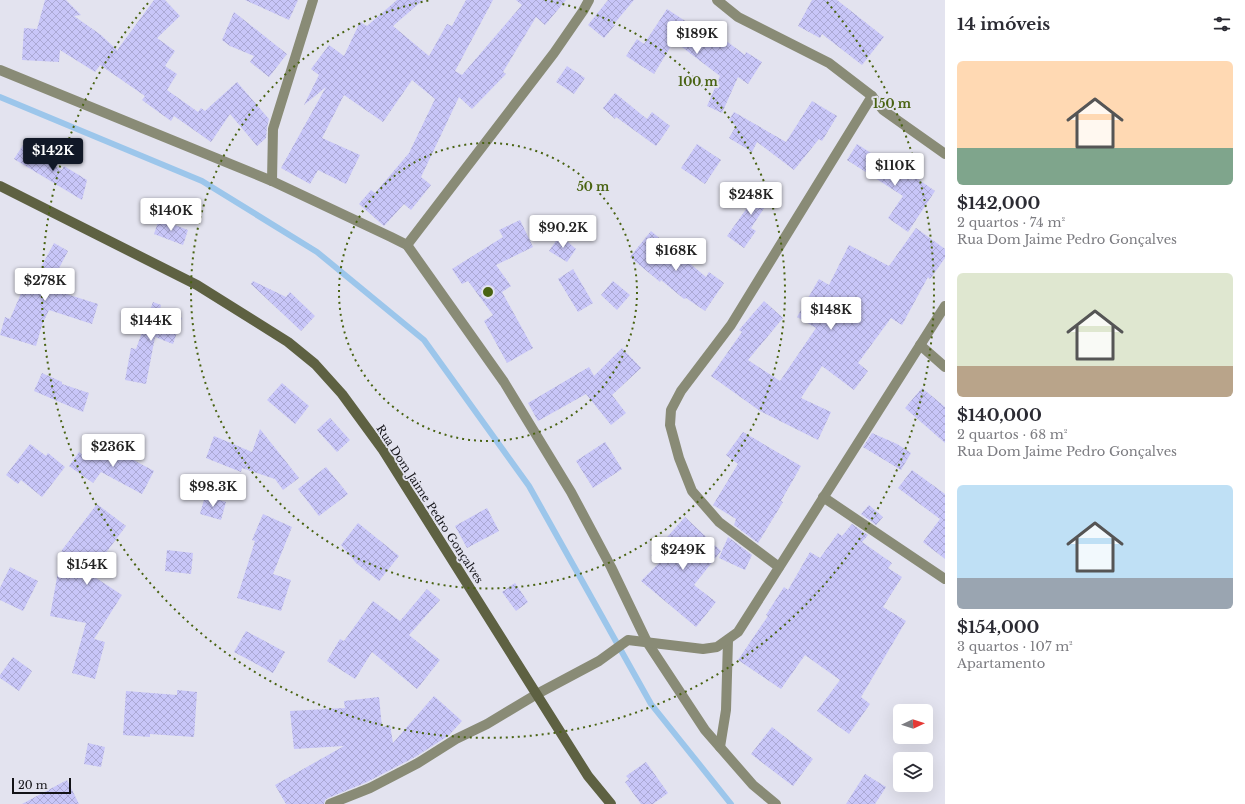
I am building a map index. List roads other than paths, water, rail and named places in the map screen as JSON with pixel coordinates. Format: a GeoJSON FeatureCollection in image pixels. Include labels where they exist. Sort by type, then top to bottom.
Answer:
{"type":"FeatureCollection","features":[{"type":"Feature","properties":{"kind":"main road","name":"Rua Dom Jaime Pedro Gonçalves"},"geometry":{"type":"LineString","coordinates":[[0,186],[197,285],[288,342],[315,364],[342,394],[383,450],[588,776],[611,804]]}},
{"type":"Feature","properties":{"kind":"street"},"geometry":{"type":"LineString","coordinates":[[272,181],[273,129],[313,0]]}},
{"type":"Feature","properties":{"kind":"street"},"geometry":{"type":"LineString","coordinates":[[408,245],[550,60],[584,11],[589,0]]}},
{"type":"Feature","properties":{"kind":"street"},"geometry":{"type":"LineString","coordinates":[[717,0],[738,16],[829,63],[872,96],[883,110],[945,154]]}},
{"type":"Feature","properties":{"kind":"street"},"geometry":{"type":"LineString","coordinates":[[0,70],[272,181],[408,245],[504,382],[571,492],[612,567],[647,642],[705,730],[753,785],[776,804]]}},
{"type":"Feature","properties":{"kind":"street"},"geometry":{"type":"LineString","coordinates":[[779,567],[719,522],[692,491],[679,458],[670,425],[671,410],[681,392],[732,325],[872,96]]}},
{"type":"Feature","properties":{"kind":"street"},"geometry":{"type":"LineString","coordinates":[[330,804],[370,788],[418,763],[456,739],[487,724],[537,694],[599,661],[628,640],[703,649],[717,647],[738,632],[945,306]]}},
{"type":"Feature","properties":{"kind":"street"},"geometry":{"type":"LineString","coordinates":[[920,345],[945,367]]}},
{"type":"Feature","properties":{"kind":"street"},"geometry":{"type":"LineString","coordinates":[[823,497],[945,579]]}},
{"type":"Feature","properties":{"kind":"street"},"geometry":{"type":"LineString","coordinates":[[720,747],[726,710],[728,640]]}},
{"type":"Feature","properties":{"kind":"waterway"},"geometry":{"type":"LineString","coordinates":[[0,97],[202,181],[317,252],[424,340],[529,486],[651,704],[731,804]]}}]}
